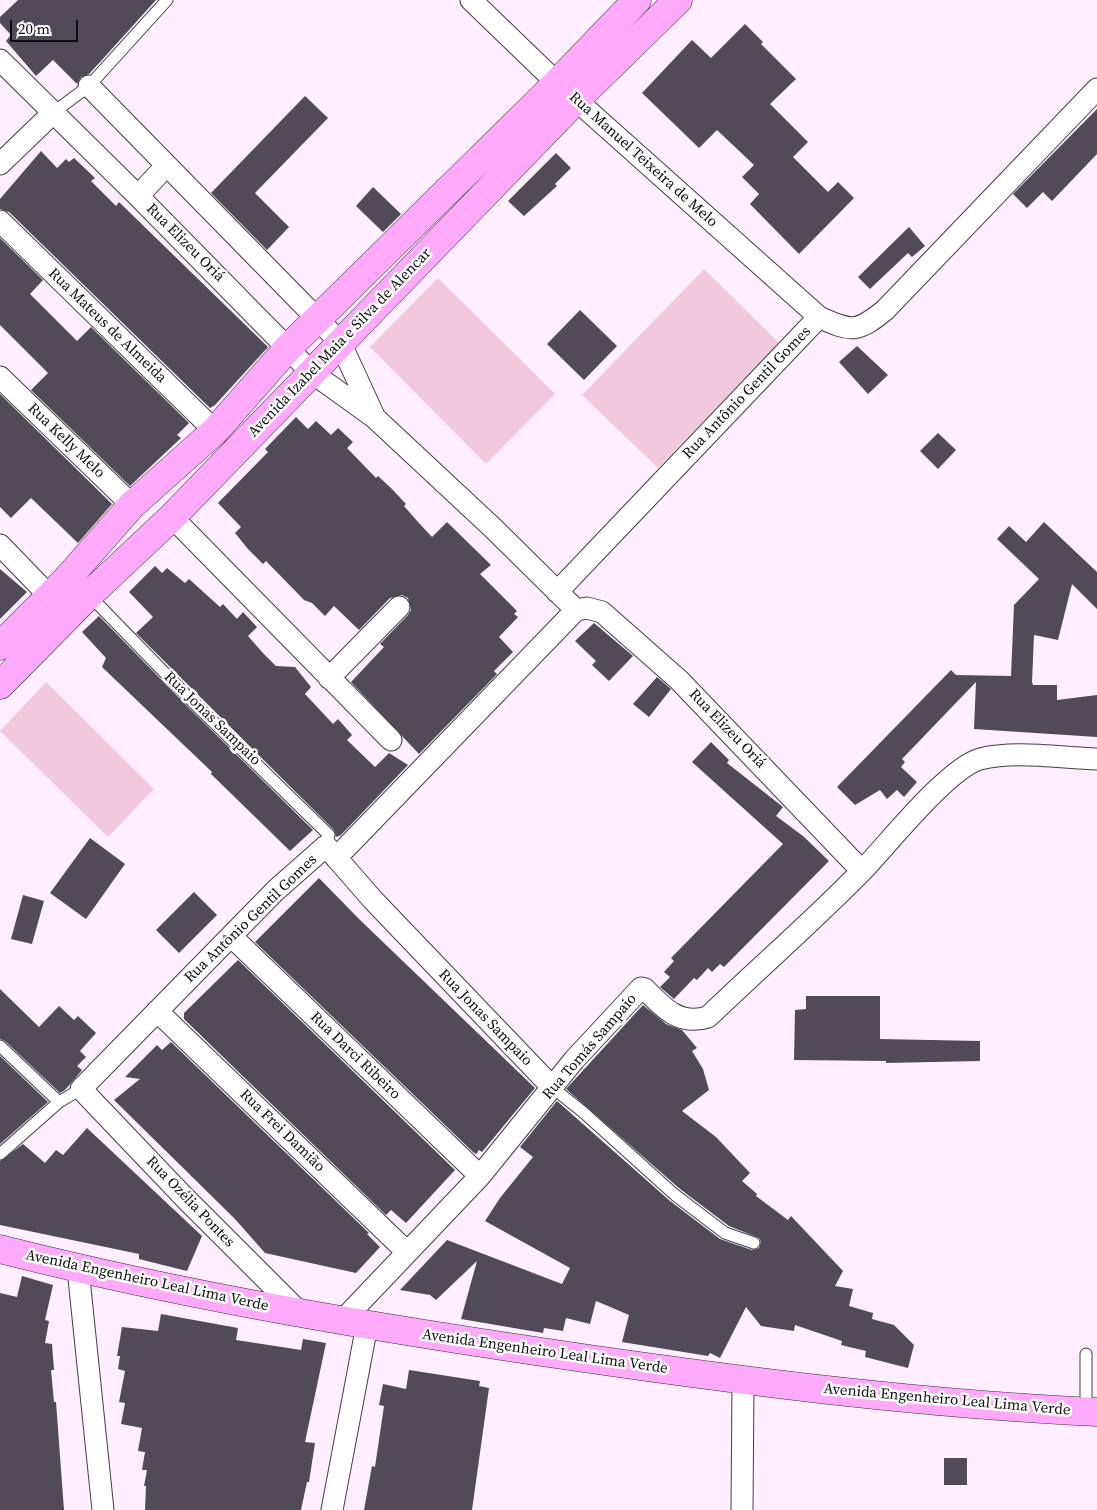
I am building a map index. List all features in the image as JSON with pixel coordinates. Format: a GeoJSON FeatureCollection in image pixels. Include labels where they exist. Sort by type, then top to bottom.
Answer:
{"type":"FeatureCollection","features":[{"type":"Feature","properties":{"kind":"street","name":"Rua Manuel Teixeira de Melo"},"geometry":{"type":"LineString","coordinates":[[471,0],[566,92],[819,317]]}},
{"type":"Feature","properties":{"kind":"street","name":"Avenida Izabel Maia e Silva de Alencar"},"geometry":{"type":"LineString","coordinates":[[0,685],[68,615],[172,517],[392,289],[566,92],[637,0]]}},
{"type":"Feature","properties":{"kind":"street","name":"Avenida Izabel Maia e Silva de Alencar"},"geometry":{"type":"LineString","coordinates":[[0,646],[66,580],[132,506],[214,431],[288,348],[319,320],[371,267],[566,92],[678,0]]}},
{"type":"Feature","properties":{"kind":"street","name":"Rua Elizeu Oriá"},"geometry":{"type":"LineString","coordinates":[[0,60],[138,196],[311,372],[375,418],[494,529],[576,610],[587,608],[602,612],[679,680],[862,871]]}},
{"type":"Feature","properties":{"kind":"street","name":"Rua Elizeu Oriá"},"geometry":{"type":"LineString","coordinates":[[89,86],[340,342],[375,418]]}},
{"type":"Feature","properties":{"kind":"street","name":"Rua Antônio Gentil Gomes"},"geometry":{"type":"LineString","coordinates":[[557,592],[819,317],[840,328],[863,328],[885,310],[1097,89]]}},
{"type":"Feature","properties":{"kind":"street"},"geometry":{"type":"LineString","coordinates":[[0,164],[54,112]]}},
{"type":"Feature","properties":{"kind":"street"},"geometry":{"type":"LineString","coordinates":[[138,196],[166,166]]}},
{"type":"Feature","properties":{"kind":"street","name":"Rua Mateus de Almeida"},"geometry":{"type":"LineString","coordinates":[[0,221],[214,431]]}},
{"type":"Feature","properties":{"kind":"street"},"geometry":{"type":"LineString","coordinates":[[371,267],[392,289]]}},
{"type":"Feature","properties":{"kind":"street","name":"Rua Kelly Melo"},"geometry":{"type":"LineString","coordinates":[[0,376],[132,506]]}},
{"type":"Feature","properties":{"kind":"street"},"geometry":{"type":"LineString","coordinates":[[172,517],[391,740]]}},
{"type":"Feature","properties":{"kind":"street"},"geometry":{"type":"LineString","coordinates":[[0,545],[68,615]]}},
{"type":"Feature","properties":{"kind":"street"},"geometry":{"type":"LineString","coordinates":[[329,678],[399,607]]}},
{"type":"Feature","properties":{"kind":"street","name":"Rua Antônio Gentil Gomes"},"geometry":{"type":"LineString","coordinates":[[81,1089],[276,890],[331,852],[576,610]]}},
{"type":"Feature","properties":{"kind":"street"},"geometry":{"type":"LineString","coordinates":[[862,871],[944,783],[964,766],[979,760],[1005,756],[1097,759]]}},
{"type":"Feature","properties":{"kind":"street","name":"Rua Jonas Sampaio"},"geometry":{"type":"LineString","coordinates":[[331,852],[373,900],[553,1088]]}},
{"type":"Feature","properties":{"kind":"street","name":"Rua Tomás Sampaio"},"geometry":{"type":"LineString","coordinates":[[355,1323],[407,1252],[480,1176],[574,1060],[640,988],[645,989],[676,1018],[690,1020],[708,1017],[862,871]]}},
{"type":"Feature","properties":{"kind":"street","name":"Rua Darci Ribeiro"},"geometry":{"type":"LineString","coordinates":[[231,936],[480,1176]]}},
{"type":"Feature","properties":{"kind":"street","name":"Rua Frei Damião"},"geometry":{"type":"LineString","coordinates":[[157,1011],[407,1252]]}},
{"type":"Feature","properties":{"kind":"street","name":"Rua Ozélia Pontes"},"geometry":{"type":"LineString","coordinates":[[81,1089],[184,1197],[300,1313]]}},
{"type":"Feature","properties":{"kind":"street","name":"Avenida Engenheiro Leal Lima Verde"},"geometry":{"type":"LineString","coordinates":[[0,1249],[78,1269],[355,1323],[743,1381],[890,1398],[1092,1412]]}},
{"type":"Feature","properties":{"kind":"street"},"geometry":{"type":"LineString","coordinates":[[78,1269],[104,1510]]}},
{"type":"Feature","properties":{"kind":"street"},"geometry":{"type":"LineString","coordinates":[[332,1510],[355,1323]]}},
{"type":"Feature","properties":{"kind":"street"},"geometry":{"type":"LineString","coordinates":[[742,1510],[743,1381]]}},
{"type":"Feature","properties":{"kind":"lane"},"geometry":{"type":"LineString","coordinates":[[54,112],[89,86],[167,0]]}},
{"type":"Feature","properties":{"kind":"lane","name":"Rua Jonas Sampaio"},"geometry":{"type":"LineString","coordinates":[[89,595],[196,705],[329,835],[331,852]]}},
{"type":"Feature","properties":{"kind":"lane"},"geometry":{"type":"LineString","coordinates":[[0,1046],[59,1102]]}},
{"type":"Feature","properties":{"kind":"lane"},"geometry":{"type":"LineString","coordinates":[[553,1088],[583,1112],[675,1195],[724,1234],[754,1243]]}},
{"type":"Feature","properties":{"kind":"lane","name":"Rua Antônio Gentil Gomes"},"geometry":{"type":"LineString","coordinates":[[0,1154],[59,1102],[81,1089]]}},
{"type":"Feature","properties":{"kind":"lane"},"geometry":{"type":"LineString","coordinates":[[1086,1354],[1092,1412]]}},
{"type":"Feature","properties":{"kind":"shaded area"},"geometry":{"type":"Polygon","coordinates":[[[704,269],[779,343],[658,468],[582,395],[704,269]]]}},
{"type":"Feature","properties":{"kind":"shaded area"},"geometry":{"type":"Polygon","coordinates":[[[438,278],[555,394],[486,464],[370,347],[438,278]]]}},
{"type":"Feature","properties":{"kind":"shaded area"},"geometry":{"type":"Polygon","coordinates":[[[46,682],[154,789],[108,837],[0,731],[46,682]]]}},
{"type":"Feature","properties":{"kind":"building"},"geometry":{"type":"Polygon","coordinates":[[[18,0],[156,0],[89,74],[81,77],[77,84],[53,60],[36,76],[6,41],[11,35],[0,23],[0,17],[18,0]]]}},
{"type":"Feature","properties":{"kind":"building"},"geometry":{"type":"Polygon","coordinates":[[[745,24],[763,42],[761,44],[796,79],[770,104],[808,142],[793,157],[828,192],[838,182],[854,198],[799,254],[750,204],[759,194],[742,177],[754,165],[717,130],[699,148],[642,93],[692,40],[711,58],[745,24]]]}},
{"type":"Feature","properties":{"kind":"building"},"geometry":{"type":"Polygon","coordinates":[[[305,96],[328,118],[255,193],[289,227],[267,250],[211,193],[305,96]]]}},
{"type":"Feature","properties":{"kind":"building"},"geometry":{"type":"Polygon","coordinates":[[[1097,109],[1097,154],[1052,201],[1043,192],[1027,208],[1013,194],[1097,109]]]}},
{"type":"Feature","properties":{"kind":"building"},"geometry":{"type":"Polygon","coordinates":[[[41,151],[57,168],[66,159],[69,162],[74,158],[95,178],[91,181],[116,206],[119,202],[268,347],[215,405],[210,408],[9,212],[0,209],[0,199],[41,151]]]}},
{"type":"Feature","properties":{"kind":"building"},"geometry":{"type":"Polygon","coordinates":[[[556,153],[571,168],[555,184],[557,186],[524,216],[508,201],[556,153]]]}},
{"type":"Feature","properties":{"kind":"building"},"geometry":{"type":"Polygon","coordinates":[[[373,187],[401,214],[383,232],[356,206],[373,187]]]}},
{"type":"Feature","properties":{"kind":"building"},"geometry":{"type":"Polygon","coordinates":[[[909,227],[925,246],[912,257],[908,253],[870,289],[858,277],[909,227]]]}},
{"type":"Feature","properties":{"kind":"building"},"geometry":{"type":"Polygon","coordinates":[[[0,238],[43,280],[30,294],[77,341],[91,327],[189,423],[177,435],[181,438],[130,486],[31,390],[48,373],[0,325],[0,238]]]}},
{"type":"Feature","properties":{"kind":"building"},"geometry":{"type":"Polygon","coordinates":[[[580,310],[617,346],[584,380],[547,344],[580,310]]]}},
{"type":"Feature","properties":{"kind":"building"},"geometry":{"type":"Polygon","coordinates":[[[857,346],[888,375],[868,394],[839,362],[857,346]]]}},
{"type":"Feature","properties":{"kind":"building"},"geometry":{"type":"Polygon","coordinates":[[[0,394],[112,504],[78,543],[31,498],[11,518],[0,507],[0,394]]]}},
{"type":"Feature","properties":{"kind":"building"},"geometry":{"type":"Polygon","coordinates":[[[296,417],[308,429],[316,421],[331,435],[338,428],[353,442],[347,448],[376,478],[378,476],[392,489],[406,504],[404,506],[432,537],[447,522],[491,565],[480,574],[517,611],[514,614],[518,617],[499,637],[513,652],[494,671],[497,674],[419,754],[351,682],[384,647],[380,644],[408,615],[411,610],[408,598],[402,595],[390,598],[359,630],[334,606],[325,616],[312,603],[304,600],[266,561],[263,564],[248,549],[235,533],[241,527],[218,503],[268,452],[265,449],[296,417]]]}},
{"type":"Feature","properties":{"kind":"building"},"geometry":{"type":"Polygon","coordinates":[[[938,433],[956,450],[938,469],[920,451],[938,433]]]}},
{"type":"Feature","properties":{"kind":"building"},"geometry":{"type":"Polygon","coordinates":[[[1044,522],[1097,572],[1097,609],[1072,584],[1058,640],[1034,635],[1032,682],[1033,685],[1057,685],[1057,700],[1097,695],[1097,737],[974,729],[976,682],[902,759],[905,762],[901,767],[917,782],[904,797],[897,790],[887,799],[880,790],[855,805],[837,787],[951,670],[956,675],[1011,676],[1014,605],[1039,579],[997,539],[1009,526],[1026,542],[1044,522]]]}},
{"type":"Feature","properties":{"kind":"building"},"geometry":{"type":"Polygon","coordinates":[[[155,566],[162,573],[167,568],[185,583],[189,579],[220,607],[223,604],[237,619],[243,612],[257,627],[248,636],[276,666],[295,667],[311,687],[305,694],[333,724],[338,719],[352,735],[347,740],[375,767],[389,753],[408,765],[341,835],[336,837],[334,830],[136,633],[153,617],[129,592],[155,566]]]}},
{"type":"Feature","properties":{"kind":"building"},"geometry":{"type":"Polygon","coordinates":[[[0,569],[27,592],[0,619],[0,569]]]}},
{"type":"Feature","properties":{"kind":"building"},"geometry":{"type":"Polygon","coordinates":[[[99,616],[313,830],[290,851],[211,774],[212,772],[102,667],[106,658],[82,632],[99,616]]]}},
{"type":"Feature","properties":{"kind":"building"},"geometry":{"type":"Polygon","coordinates":[[[594,623],[633,656],[609,681],[592,665],[596,661],[575,641],[594,623]]]}},
{"type":"Feature","properties":{"kind":"building"},"geometry":{"type":"Polygon","coordinates":[[[657,677],[671,689],[649,717],[633,704],[657,677]]]}},
{"type":"Feature","properties":{"kind":"building"},"geometry":{"type":"Polygon","coordinates":[[[711,742],[729,760],[727,763],[783,807],[776,816],[803,836],[829,861],[724,967],[720,964],[712,972],[708,968],[697,980],[694,978],[674,999],[660,987],[670,977],[664,972],[674,961],[671,958],[783,844],[692,762],[711,742]]]}},
{"type":"Feature","properties":{"kind":"building"},"geometry":{"type":"Polygon","coordinates":[[[90,838],[125,864],[86,919],[50,893],[90,838]]]}},
{"type":"Feature","properties":{"kind":"building"},"geometry":{"type":"Polygon","coordinates":[[[319,878],[359,919],[535,1088],[482,1152],[479,1150],[476,1154],[473,1152],[255,942],[319,878]]]}},
{"type":"Feature","properties":{"kind":"building"},"geometry":{"type":"Polygon","coordinates":[[[194,892],[217,915],[179,953],[156,930],[194,892]]]}},
{"type":"Feature","properties":{"kind":"building"},"geometry":{"type":"Polygon","coordinates":[[[23,895],[44,901],[32,944],[11,939],[23,895]]]}},
{"type":"Feature","properties":{"kind":"building"},"geometry":{"type":"Polygon","coordinates":[[[238,960],[455,1170],[406,1223],[391,1210],[386,1215],[184,1019],[184,1013],[238,960]]]}},
{"type":"Feature","properties":{"kind":"building"},"geometry":{"type":"Polygon","coordinates":[[[0,989],[39,1027],[59,1006],[74,1020],[78,1016],[96,1033],[80,1051],[86,1057],[77,1066],[82,1070],[65,1090],[60,1093],[5,1041],[0,1039],[0,989]]]}},
{"type":"Feature","properties":{"kind":"building"},"geometry":{"type":"Polygon","coordinates":[[[806,996],[880,996],[880,1039],[980,1041],[980,1061],[886,1063],[886,1061],[794,1060],[795,1010],[806,1009],[806,996]]]}},
{"type":"Feature","properties":{"kind":"building"},"geometry":{"type":"Polygon","coordinates":[[[643,1005],[666,1024],[682,1030],[697,1048],[692,1051],[703,1069],[709,1090],[682,1111],[716,1137],[750,1173],[742,1181],[757,1194],[756,1196],[788,1220],[791,1216],[843,1271],[835,1286],[853,1289],[849,1306],[873,1313],[872,1319],[894,1325],[914,1345],[908,1368],[865,1357],[866,1351],[841,1345],[842,1341],[795,1325],[794,1331],[761,1326],[746,1307],[720,1358],[710,1353],[708,1356],[622,1342],[629,1315],[596,1301],[590,1324],[566,1318],[563,1331],[544,1328],[543,1333],[461,1319],[477,1261],[436,1300],[430,1295],[400,1290],[447,1240],[562,1284],[570,1268],[485,1221],[500,1198],[533,1157],[520,1147],[557,1101],[670,1201],[720,1239],[752,1250],[759,1248],[761,1242],[759,1238],[729,1226],[680,1189],[566,1089],[643,1005]]]}},
{"type":"Feature","properties":{"kind":"building"},"geometry":{"type":"Polygon","coordinates":[[[171,1042],[369,1233],[367,1234],[380,1247],[356,1273],[265,1253],[235,1219],[114,1100],[140,1079],[125,1077],[157,1045],[162,1050],[171,1042]]]}},
{"type":"Feature","properties":{"kind":"building"},"geometry":{"type":"Polygon","coordinates":[[[0,1056],[48,1102],[0,1144],[0,1056]]]}},
{"type":"Feature","properties":{"kind":"building"},"geometry":{"type":"Polygon","coordinates":[[[87,1128],[202,1236],[187,1271],[139,1259],[139,1254],[0,1225],[0,1161],[23,1144],[45,1163],[56,1150],[63,1155],[87,1128]]]}},
{"type":"Feature","properties":{"kind":"building"},"geometry":{"type":"Polygon","coordinates":[[[22,1276],[53,1285],[45,1320],[49,1321],[45,1343],[52,1344],[54,1370],[51,1370],[54,1402],[56,1402],[64,1510],[0,1510],[0,1293],[17,1297],[22,1276]]]}},
{"type":"Feature","properties":{"kind":"building"},"geometry":{"type":"Polygon","coordinates":[[[161,1314],[238,1328],[236,1340],[301,1350],[303,1339],[326,1343],[305,1442],[315,1443],[309,1482],[307,1482],[301,1510],[145,1510],[146,1486],[144,1486],[147,1470],[142,1470],[145,1452],[138,1451],[142,1428],[121,1424],[125,1403],[119,1402],[125,1371],[118,1369],[120,1356],[117,1356],[122,1327],[158,1331],[161,1314]]]}},
{"type":"Feature","properties":{"kind":"building"},"geometry":{"type":"Polygon","coordinates":[[[409,1370],[480,1381],[479,1386],[489,1388],[472,1510],[364,1510],[372,1466],[375,1467],[384,1406],[379,1405],[383,1384],[406,1389],[409,1370]]]}},
{"type":"Feature","properties":{"kind":"building"},"geometry":{"type":"Polygon","coordinates":[[[944,1458],[967,1458],[967,1485],[944,1485],[944,1458]]]}}]}
